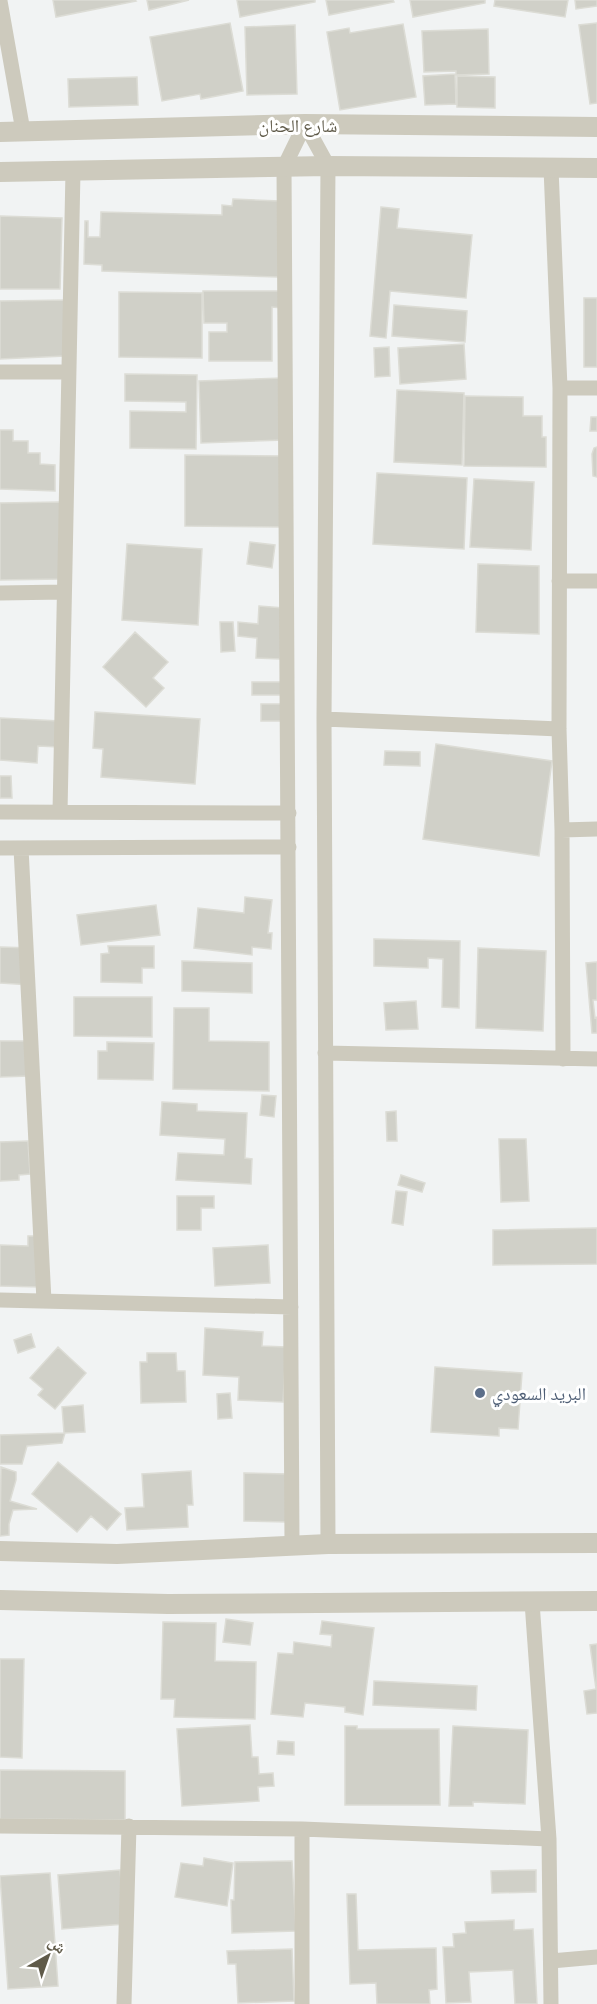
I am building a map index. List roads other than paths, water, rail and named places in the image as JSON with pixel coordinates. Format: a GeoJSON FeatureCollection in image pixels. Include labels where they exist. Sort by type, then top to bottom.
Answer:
{"type":"FeatureCollection","features":[{"type":"Feature","properties":{"kind":"street"},"geometry":{"type":"LineString","coordinates":[[0,1],[23,131]]}},
{"type":"Feature","properties":{"kind":"street"},"geometry":{"type":"LineString","coordinates":[[305,124],[328,166],[324,719],[328,1544]]}},
{"type":"Feature","properties":{"kind":"street"},"geometry":{"type":"LineString","coordinates":[[292,1544],[285,167],[305,124]]}},
{"type":"Feature","properties":{"kind":"street","name":"شارع الحنان"},"geometry":{"type":"LineString","coordinates":[[0,132],[305,124],[597,127]]}},
{"type":"Feature","properties":{"kind":"street"},"geometry":{"type":"LineString","coordinates":[[0,172],[328,166],[597,168]]}},
{"type":"Feature","properties":{"kind":"street"},"geometry":{"type":"LineString","coordinates":[[551,168],[560,388],[559,729],[563,1059]]}},
{"type":"Feature","properties":{"kind":"street"},"geometry":{"type":"LineString","coordinates":[[60,812],[73,171]]}},
{"type":"Feature","properties":{"kind":"street"},"geometry":{"type":"LineString","coordinates":[[0,372],[68,372]]}},
{"type":"Feature","properties":{"kind":"street"},"geometry":{"type":"LineString","coordinates":[[560,388],[597,388]]}},
{"type":"Feature","properties":{"kind":"street"},"geometry":{"type":"LineString","coordinates":[[559,581],[597,581]]}},
{"type":"Feature","properties":{"kind":"street"},"geometry":{"type":"LineString","coordinates":[[0,593],[64,592]]}},
{"type":"Feature","properties":{"kind":"street"},"geometry":{"type":"LineString","coordinates":[[324,719],[559,729]]}},
{"type":"Feature","properties":{"kind":"street"},"geometry":{"type":"LineString","coordinates":[[0,812],[289,813]]}},
{"type":"Feature","properties":{"kind":"street"},"geometry":{"type":"LineString","coordinates":[[562,830],[597,829]]}},
{"type":"Feature","properties":{"kind":"street"},"geometry":{"type":"LineString","coordinates":[[0,848],[289,847]]}},
{"type":"Feature","properties":{"kind":"street"},"geometry":{"type":"LineString","coordinates":[[21,848],[44,1301]]}},
{"type":"Feature","properties":{"kind":"street"},"geometry":{"type":"LineString","coordinates":[[326,1053],[597,1059]]}},
{"type":"Feature","properties":{"kind":"street"},"geometry":{"type":"LineString","coordinates":[[0,1300],[291,1307]]}},
{"type":"Feature","properties":{"kind":"street"},"geometry":{"type":"LineString","coordinates":[[0,1551],[117,1554],[292,1544],[597,1543]]}},
{"type":"Feature","properties":{"kind":"street"},"geometry":{"type":"LineString","coordinates":[[0,1600],[168,1604],[597,1601]]}},
{"type":"Feature","properties":{"kind":"street"},"geometry":{"type":"LineString","coordinates":[[532,1602],[549,1839],[551,2004]]}},
{"type":"Feature","properties":{"kind":"street"},"geometry":{"type":"LineString","coordinates":[[0,1826],[302,1829],[549,1839]]}},
{"type":"Feature","properties":{"kind":"street"},"geometry":{"type":"LineString","coordinates":[[124,2004],[129,1826]]}},
{"type":"Feature","properties":{"kind":"street"},"geometry":{"type":"LineString","coordinates":[[302,1829],[302,2004]]}},
{"type":"Feature","properties":{"kind":"street"},"geometry":{"type":"LineString","coordinates":[[551,1961],[597,1957]]}},
{"type":"Feature","properties":{"kind":"place","name":"البريد السعودي"},"geometry":{"type":"Point","coordinates":[480,1393]}}]}
